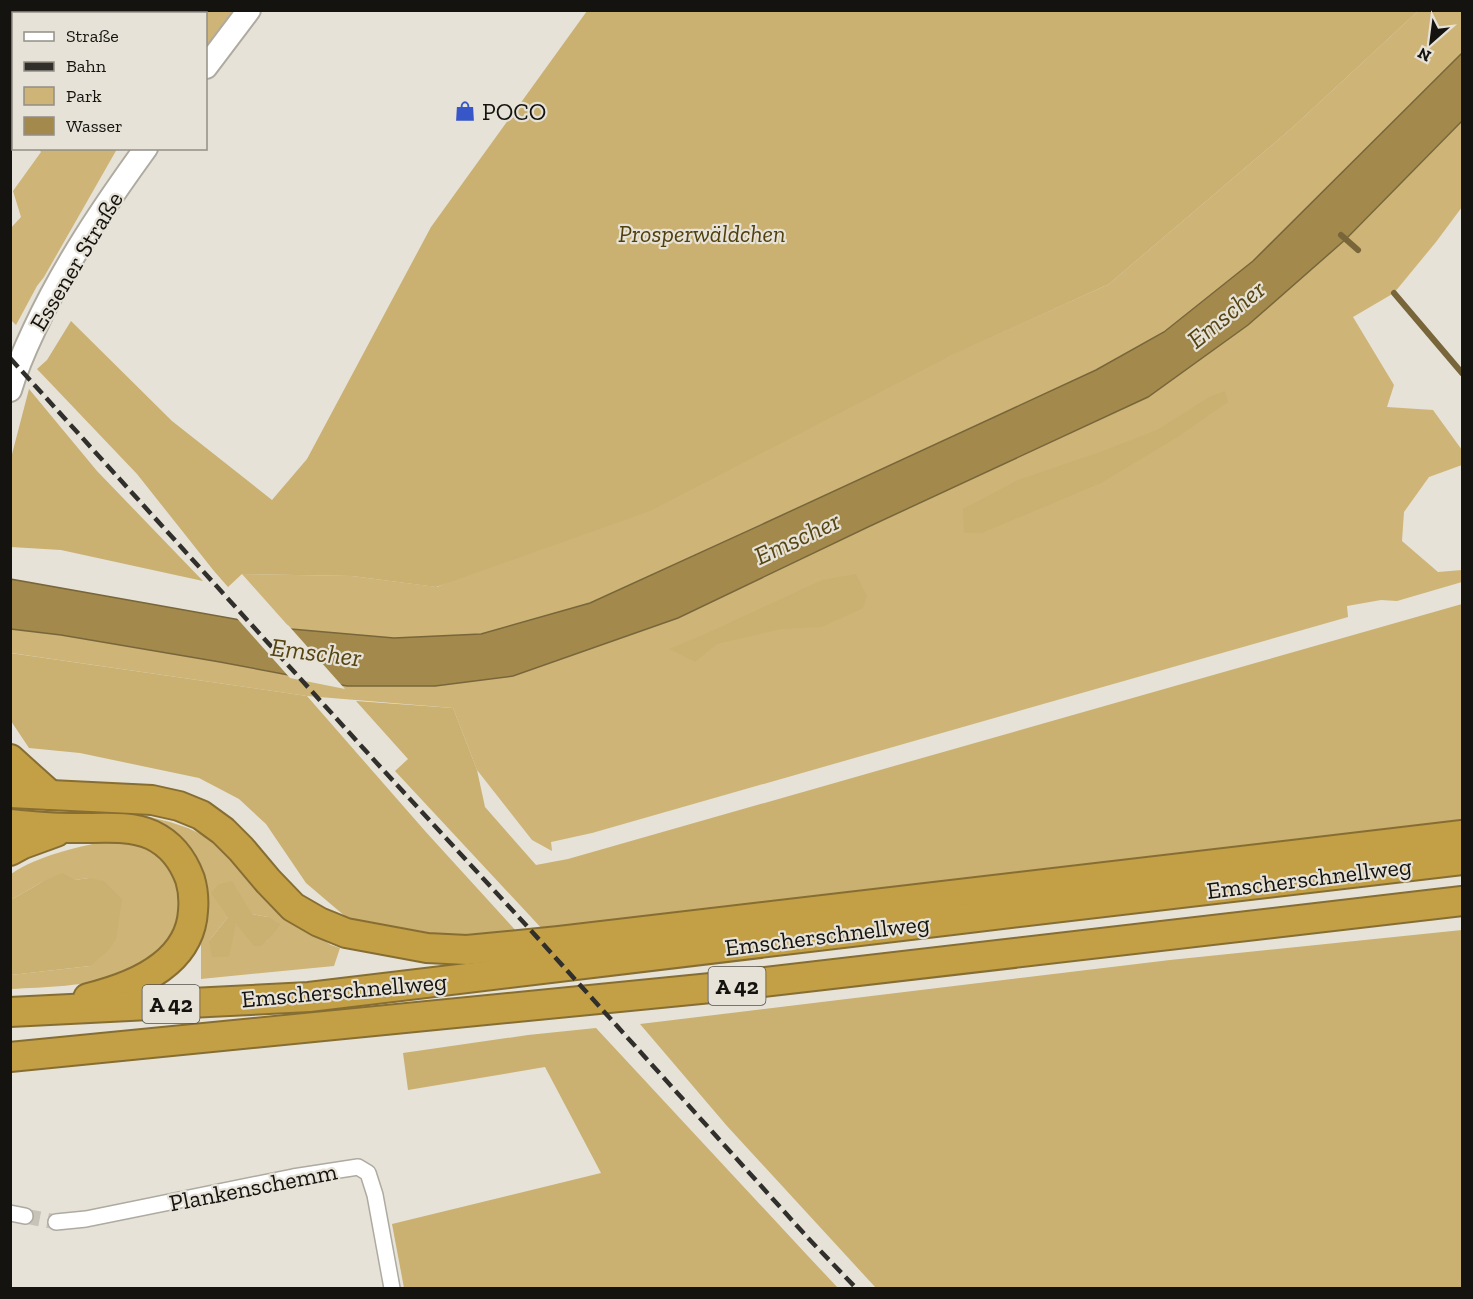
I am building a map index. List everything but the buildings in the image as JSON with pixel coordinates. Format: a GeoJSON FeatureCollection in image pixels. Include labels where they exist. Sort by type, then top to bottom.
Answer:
{"type":"FeatureCollection","features":[{"type":"Feature","properties":{"kind":"highway"},"geometry":{"type":"LineString","coordinates":[[10,759],[50,795]]}},
{"type":"Feature","properties":{"kind":"highway"},"geometry":{"type":"LineString","coordinates":[[10,793],[152,800],[179,806],[201,814],[223,831],[293,907],[319,922],[346,933],[393,942],[427,948],[467,950],[1462,834]]}},
{"type":"Feature","properties":{"kind":"highway"},"geometry":{"type":"LineString","coordinates":[[10,824],[133,829],[151,834],[175,852],[185,868],[194,896],[192,923],[187,937],[167,962],[137,982],[94,996],[22,1011]]}},
{"type":"Feature","properties":{"kind":"highway"},"geometry":{"type":"LineString","coordinates":[[10,850],[67,828]]}},
{"type":"Feature","properties":{"kind":"highway","name":"Emscherschnellweg"},"geometry":{"type":"LineString","coordinates":[[22,1011],[309,998],[1462,860]]}},
{"type":"Feature","properties":{"kind":"highway","name":"A 42"},"geometry":{"type":"LineString","coordinates":[[10,1057],[721,987],[1462,901]]}},
{"type":"Feature","properties":{"kind":"main road"},"geometry":{"type":"LineString","coordinates":[[207,66],[249,10]]}},
{"type":"Feature","properties":{"kind":"main road","name":"Essener Straße"},"geometry":{"type":"LineString","coordinates":[[12,383],[29,340],[57,283],[145,150]]}},
{"type":"Feature","properties":{"kind":"street","name":"Plankenschemm"},"geometry":{"type":"LineString","coordinates":[[56,1222],[86,1219],[358,1167],[368,1173],[375,1194],[392,1288]]}},
{"type":"Feature","properties":{"kind":"green space"},"geometry":{"type":"Polygon","coordinates":[[[235,11],[207,48],[207,12],[190,12],[235,11]]]}},
{"type":"Feature","properties":{"kind":"green space","name":"Prosperwäldchen"},"geometry":{"type":"Polygon","coordinates":[[[587,11],[1418,11],[1293,127],[1109,284],[948,357],[650,511],[436,587],[352,576],[242,574],[228,587],[137,474],[37,369],[47,360],[71,321],[172,421],[272,500],[307,459],[431,227],[587,11]]]}},
{"type":"Feature","properties":{"kind":"green space"},"geometry":{"type":"Polygon","coordinates":[[[1418,11],[1462,11],[1462,53],[1253,261],[1164,332],[1096,370],[590,603],[481,634],[394,638],[291,629],[242,574],[352,576],[437,587],[1109,284],[1293,127],[1418,11]]]}},
{"type":"Feature","properties":{"kind":"green space"},"geometry":{"type":"Polygon","coordinates":[[[1462,121],[1462,207],[1394,293],[1353,317],[1394,385],[1387,407],[1433,410],[1462,450],[1462,465],[1429,477],[1404,512],[1402,541],[1438,572],[1462,570],[1462,582],[1397,601],[1381,600],[1347,606],[1348,617],[592,833],[551,842],[552,851],[532,840],[477,770],[453,708],[307,696],[11,653],[11,629],[61,635],[347,686],[435,686],[513,676],[678,618],[868,527],[1248,325],[1346,239],[1462,121]]]}},
{"type":"Feature","properties":{"kind":"green space"},"geometry":{"type":"Polygon","coordinates":[[[40,150],[116,150],[16,325],[11,320],[10,229],[21,217],[13,191],[41,152],[40,150]]]}},
{"type":"Feature","properties":{"kind":"green space"},"geometry":{"type":"Polygon","coordinates":[[[29,389],[97,471],[203,581],[61,550],[11,547],[11,458],[29,389]]]}},
{"type":"Feature","properties":{"kind":"green space"},"geometry":{"type":"Polygon","coordinates":[[[1225,391],[1228,402],[1176,438],[1101,483],[982,533],[964,533],[963,509],[1018,480],[1157,430],[1211,396],[1225,391]]]}},
{"type":"Feature","properties":{"kind":"green space"},"geometry":{"type":"Polygon","coordinates":[[[856,574],[867,596],[863,608],[822,627],[781,629],[717,644],[695,662],[669,649],[822,580],[856,574]]]}},
{"type":"Feature","properties":{"kind":"green space"},"geometry":{"type":"Polygon","coordinates":[[[1462,604],[1462,827],[545,932],[395,771],[408,759],[356,701],[453,708],[477,770],[485,807],[536,865],[568,859],[1462,604]]]}},
{"type":"Feature","properties":{"kind":"green space"},"geometry":{"type":"Polygon","coordinates":[[[10,653],[307,696],[517,932],[445,941],[353,923],[306,883],[266,824],[239,799],[199,778],[80,753],[29,748],[11,721],[10,653]]]}},
{"type":"Feature","properties":{"kind":"green space"},"geometry":{"type":"Polygon","coordinates":[[[10,807],[150,817],[188,828],[220,846],[291,921],[340,948],[334,966],[201,979],[201,920],[179,847],[11,818],[10,807]],[[252,914],[228,917],[209,941],[236,924],[266,941],[271,934],[268,917],[252,914]]]}},
{"type":"Feature","properties":{"kind":"green space"},"geometry":{"type":"Polygon","coordinates":[[[113,840],[144,847],[156,855],[173,876],[180,902],[179,915],[168,941],[146,960],[126,971],[94,982],[11,989],[11,975],[90,966],[89,878],[42,882],[11,900],[11,874],[47,856],[113,840]]]}},
{"type":"Feature","properties":{"kind":"green space"},"geometry":{"type":"Polygon","coordinates":[[[62,873],[75,880],[89,878],[104,881],[122,899],[116,939],[109,950],[90,966],[11,975],[11,900],[62,873]]]}},
{"type":"Feature","properties":{"kind":"green space"},"geometry":{"type":"Polygon","coordinates":[[[232,881],[252,914],[268,917],[280,924],[261,946],[254,946],[236,924],[229,957],[212,957],[209,941],[228,917],[211,893],[219,884],[232,881]]]}},
{"type":"Feature","properties":{"kind":"green space"},"geometry":{"type":"Polygon","coordinates":[[[1462,930],[1462,1288],[876,1288],[727,1126],[640,1024],[1170,960],[1462,930]]]}},
{"type":"Feature","properties":{"kind":"green space"},"geometry":{"type":"Polygon","coordinates":[[[596,1028],[838,1288],[404,1288],[392,1224],[601,1173],[545,1067],[408,1090],[403,1053],[596,1028]]]}},
{"type":"Feature","properties":{"kind":"water","name":"Emscher"},"geometry":{"type":"Polygon","coordinates":[[[1462,53],[1462,121],[1346,239],[1248,325],[1148,397],[678,618],[513,676],[435,686],[347,686],[61,635],[11,629],[10,579],[291,629],[394,638],[481,634],[590,603],[1096,370],[1164,332],[1253,261],[1462,53]]]}},
{"type":"Feature","properties":{"kind":"pier"},"geometry":{"type":"Polygon","coordinates":[[[234,615],[288,625],[345,689],[290,678],[234,615]]]}},
{"type":"Feature","properties":{"kind":"waterway"},"geometry":{"type":"LineString","coordinates":[[1341,235],[1358,250]]}},
{"type":"Feature","properties":{"kind":"waterway"},"geometry":{"type":"LineString","coordinates":[[1394,293],[1462,373]]}},
{"type":"Feature","properties":{"kind":"tunnel"},"geometry":{"type":"LineString","coordinates":[[25,1216],[56,1222]]}},
{"type":"Feature","properties":{"kind":"railway"},"geometry":{"type":"LineString","coordinates":[[10,358],[808,1238],[856,1288]]}},
{"type":"Feature","properties":{"kind":"place","name":"POCO"},"geometry":{"type":"Point","coordinates":[465,111]}}]}
